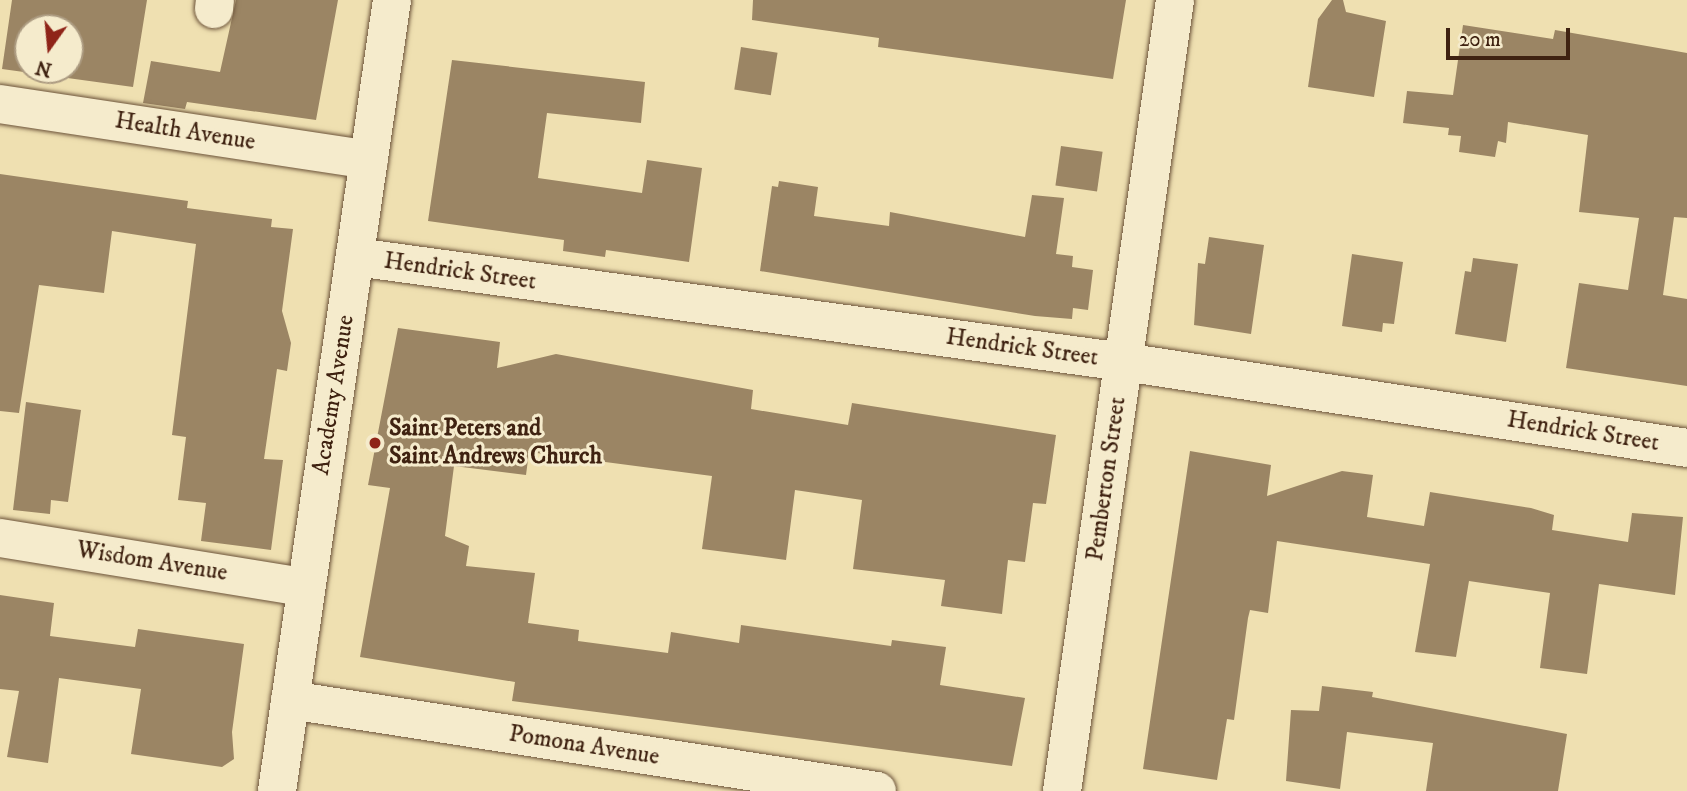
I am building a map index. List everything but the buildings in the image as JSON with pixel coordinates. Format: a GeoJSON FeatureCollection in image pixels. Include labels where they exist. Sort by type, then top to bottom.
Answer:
{"type":"FeatureCollection","features":[{"type":"Feature","properties":{"kind":"street","name":"Academy Avenue"},"geometry":{"type":"LineString","coordinates":[[277,791],[304,587],[356,257],[392,0]]}},
{"type":"Feature","properties":{"kind":"street","name":"Pemberton Street"},"geometry":{"type":"LineString","coordinates":[[1062,791],[1175,0]]}},
{"type":"Feature","properties":{"kind":"street","name":"Health Avenue"},"geometry":{"type":"LineString","coordinates":[[0,104],[369,160]]}},
{"type":"Feature","properties":{"kind":"street","name":"Hendrick Street"},"geometry":{"type":"LineString","coordinates":[[356,257],[1124,362],[1687,448]]}},
{"type":"Feature","properties":{"kind":"street","name":"Wisdom Avenue"},"geometry":{"type":"LineString","coordinates":[[0,538],[304,587]]}},
{"type":"Feature","properties":{"kind":"street","name":"Pomona Avenue"},"geometry":{"type":"LineString","coordinates":[[290,700],[877,791]]}},
{"type":"Feature","properties":{"kind":"place","name":"Saint Peters and Saint Andrews Church"},"geometry":{"type":"Point","coordinates":[375,443]}}]}
